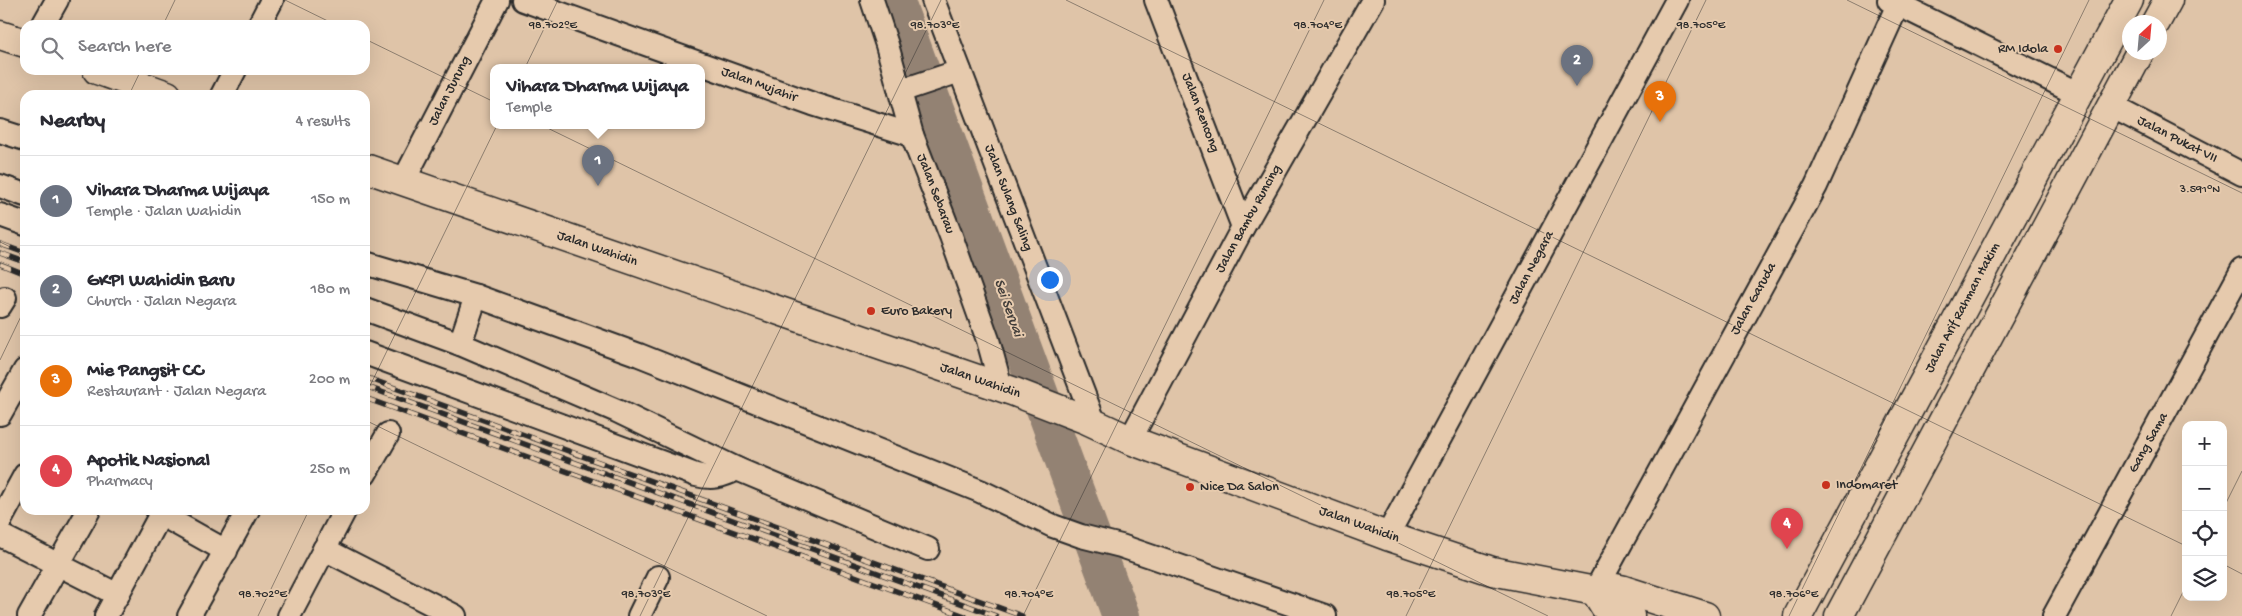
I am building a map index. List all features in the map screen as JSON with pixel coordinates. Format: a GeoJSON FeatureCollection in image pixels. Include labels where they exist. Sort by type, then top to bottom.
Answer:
{"type":"FeatureCollection","features":[{"type":"Feature","properties":{"kind":"street"},"geometry":{"type":"LineString","coordinates":[[46,20],[57,0]]}},
{"type":"Feature","properties":{"kind":"street"},"geometry":{"type":"LineString","coordinates":[[262,20],[272,0]]}},
{"type":"Feature","properties":{"kind":"street","name":"Jalan Jurung"},"geometry":{"type":"LineString","coordinates":[[403,182],[497,0]]}},
{"type":"Feature","properties":{"kind":"street","name":"Jalan Mujahir"},"geometry":{"type":"LineString","coordinates":[[522,0],[701,64]]}},
{"type":"Feature","properties":{"kind":"street","name":"Jalan Sebarau"},"geometry":{"type":"LineString","coordinates":[[872,0],[906,89],[912,135],[1007,389]]}},
{"type":"Feature","properties":{"kind":"street","name":"Jalan Sulang Saling"},"geometry":{"type":"LineString","coordinates":[[933,0],[955,73],[1091,422]]}},
{"type":"Feature","properties":{"kind":"street","name":"Jalan Rencong"},"geometry":{"type":"LineString","coordinates":[[1156,0],[1243,227]]}},
{"type":"Feature","properties":{"kind":"street","name":"Jalan Bambu Runcing"},"geometry":{"type":"LineString","coordinates":[[1130,440],[1243,227],[1373,0]]}},
{"type":"Feature","properties":{"kind":"street","name":"Jalan Negara"},"geometry":{"type":"LineString","coordinates":[[1388,536],[1677,0]]}},
{"type":"Feature","properties":{"kind":"street","name":"Jalan Arif Rahman Hakim"},"geometry":{"type":"LineString","coordinates":[[1798,616],[2129,0]]}},
{"type":"Feature","properties":{"kind":"street"},"geometry":{"type":"LineString","coordinates":[[2160,15],[2168,0]]}},
{"type":"Feature","properties":{"kind":"street"},"geometry":{"type":"LineString","coordinates":[[1896,2],[2079,94]]}},
{"type":"Feature","properties":{"kind":"street","name":"Jalan Garuda"},"geometry":{"type":"LineString","coordinates":[[1595,591],[1816,186],[1896,2]]}},
{"type":"Feature","properties":{"kind":"street"},"geometry":{"type":"LineString","coordinates":[[0,35],[20,41]]}},
{"type":"Feature","properties":{"kind":"street"},"geometry":{"type":"LineString","coordinates":[[1839,616],[2136,60]]}},
{"type":"Feature","properties":{"kind":"street","name":"Jalan Mujahir"},"geometry":{"type":"LineString","coordinates":[[705,65],[813,104],[912,135]]}},
{"type":"Feature","properties":{"kind":"street"},"geometry":{"type":"LineString","coordinates":[[906,89],[955,73]]}},
{"type":"Feature","properties":{"kind":"street"},"geometry":{"type":"LineString","coordinates":[[111,75],[153,90]]}},
{"type":"Feature","properties":{"kind":"street"},"geometry":{"type":"LineString","coordinates":[[225,90],[232,75]]}},
{"type":"Feature","properties":{"kind":"street","name":"Jalan Pukat VII"},"geometry":{"type":"LineString","coordinates":[[2111,106],[2242,174]]}},
{"type":"Feature","properties":{"kind":"street"},"geometry":{"type":"LineString","coordinates":[[0,131],[20,137]]}},
{"type":"Feature","properties":{"kind":"street","name":"Jalan Wahidin"},"geometry":{"type":"LineString","coordinates":[[370,170],[1007,389],[1091,422],[1130,440],[1388,536],[1492,571],[1595,591],[1615,588],[1705,616]]}},
{"type":"Feature","properties":{"kind":"street"},"geometry":{"type":"LineString","coordinates":[[0,186],[20,193]]}},
{"type":"Feature","properties":{"kind":"street"},"geometry":{"type":"LineString","coordinates":[[0,215],[20,222]]}},
{"type":"Feature","properties":{"kind":"street"},"geometry":{"type":"LineString","coordinates":[[370,264],[476,296],[649,359],[980,491],[1053,526],[1121,546],[1325,616]]}},
{"type":"Feature","properties":{"kind":"street","name":"Gang Sama"},"geometry":{"type":"LineString","coordinates":[[2054,616],[2242,270]]}},
{"type":"Feature","properties":{"kind":"street"},"geometry":{"type":"LineString","coordinates":[[460,344],[476,296]]}},
{"type":"Feature","properties":{"kind":"street"},"geometry":{"type":"LineString","coordinates":[[370,311],[460,344],[617,411],[736,469],[928,549]]}},
{"type":"Feature","properties":{"kind":"street"},"geometry":{"type":"LineString","coordinates":[[370,355],[696,474],[715,478],[722,477],[736,469]]}},
{"type":"Feature","properties":{"kind":"street"},"geometry":{"type":"LineString","coordinates":[[0,414],[20,379]]}},
{"type":"Feature","properties":{"kind":"street"},"geometry":{"type":"LineString","coordinates":[[370,465],[388,434]]}},
{"type":"Feature","properties":{"kind":"street"},"geometry":{"type":"LineString","coordinates":[[0,522],[20,484]]}},
{"type":"Feature","properties":{"kind":"street"},"geometry":{"type":"LineString","coordinates":[[29,616],[86,515]]}},
{"type":"Feature","properties":{"kind":"street"},"geometry":{"type":"LineString","coordinates":[[106,616],[159,515]]}},
{"type":"Feature","properties":{"kind":"street"},"geometry":{"type":"LineString","coordinates":[[166,515],[226,551]]}},
{"type":"Feature","properties":{"kind":"street"},"geometry":{"type":"LineString","coordinates":[[189,616],[245,515]]}},
{"type":"Feature","properties":{"kind":"street"},"geometry":{"type":"LineString","coordinates":[[289,616],[342,515]]}},
{"type":"Feature","properties":{"kind":"street"},"geometry":{"type":"LineString","coordinates":[[0,534],[118,595]]}},
{"type":"Feature","properties":{"kind":"street"},"geometry":{"type":"LineString","coordinates":[[324,549],[455,616]]}},
{"type":"Feature","properties":{"kind":"street"},"geometry":{"type":"LineString","coordinates":[[639,616],[658,577]]}},
{"type":"Feature","properties":{"kind":"street"},"geometry":{"type":"LineString","coordinates":[[1595,591],[1606,607],[1630,616]]}},
{"type":"Feature","properties":{"kind":"waterway","name":"Sei Seruai"},"geometry":{"type":"LineString","coordinates":[[895,0],[1121,616]]}},
{"type":"Feature","properties":{"kind":"railway"},"geometry":{"type":"LineString","coordinates":[[0,244],[20,251]]}},
{"type":"Feature","properties":{"kind":"railway"},"geometry":{"type":"LineString","coordinates":[[0,253],[20,260]]}},
{"type":"Feature","properties":{"kind":"railway"},"geometry":{"type":"LineString","coordinates":[[0,264],[20,272]]}},
{"type":"Feature","properties":{"kind":"railway"},"geometry":{"type":"LineString","coordinates":[[370,379],[1022,616]]}},
{"type":"Feature","properties":{"kind":"railway"},"geometry":{"type":"LineString","coordinates":[[370,388],[996,616]]}},
{"type":"Feature","properties":{"kind":"railway"},"geometry":{"type":"LineString","coordinates":[[370,400],[965,616]]}},
{"type":"Feature","properties":{"kind":"place","name":"RM Idola"},"geometry":{"type":"Point","coordinates":[2058,49]}},
{"type":"Feature","properties":{"kind":"place","name":"GKPI Wahidin Baru"},"geometry":{"type":"Point","coordinates":[1577,86]}},
{"type":"Feature","properties":{"kind":"place","name":"Mie Pangsit CC"},"geometry":{"type":"Point","coordinates":[1660,122]}},
{"type":"Feature","properties":{"kind":"place","name":"Vihara Dharma Wijaya"},"geometry":{"type":"Point","coordinates":[598,186]}},
{"type":"Feature","properties":{"kind":"place","name":"Euro Bakery"},"geometry":{"type":"Point","coordinates":[871,311]}},
{"type":"Feature","properties":{"kind":"place","name":"Indomaret"},"geometry":{"type":"Point","coordinates":[1826,485]}},
{"type":"Feature","properties":{"kind":"place","name":"Nice Da Salon"},"geometry":{"type":"Point","coordinates":[1190,487]}},
{"type":"Feature","properties":{"kind":"place","name":"Apotik Nasional"},"geometry":{"type":"Point","coordinates":[1787,549]}}]}
